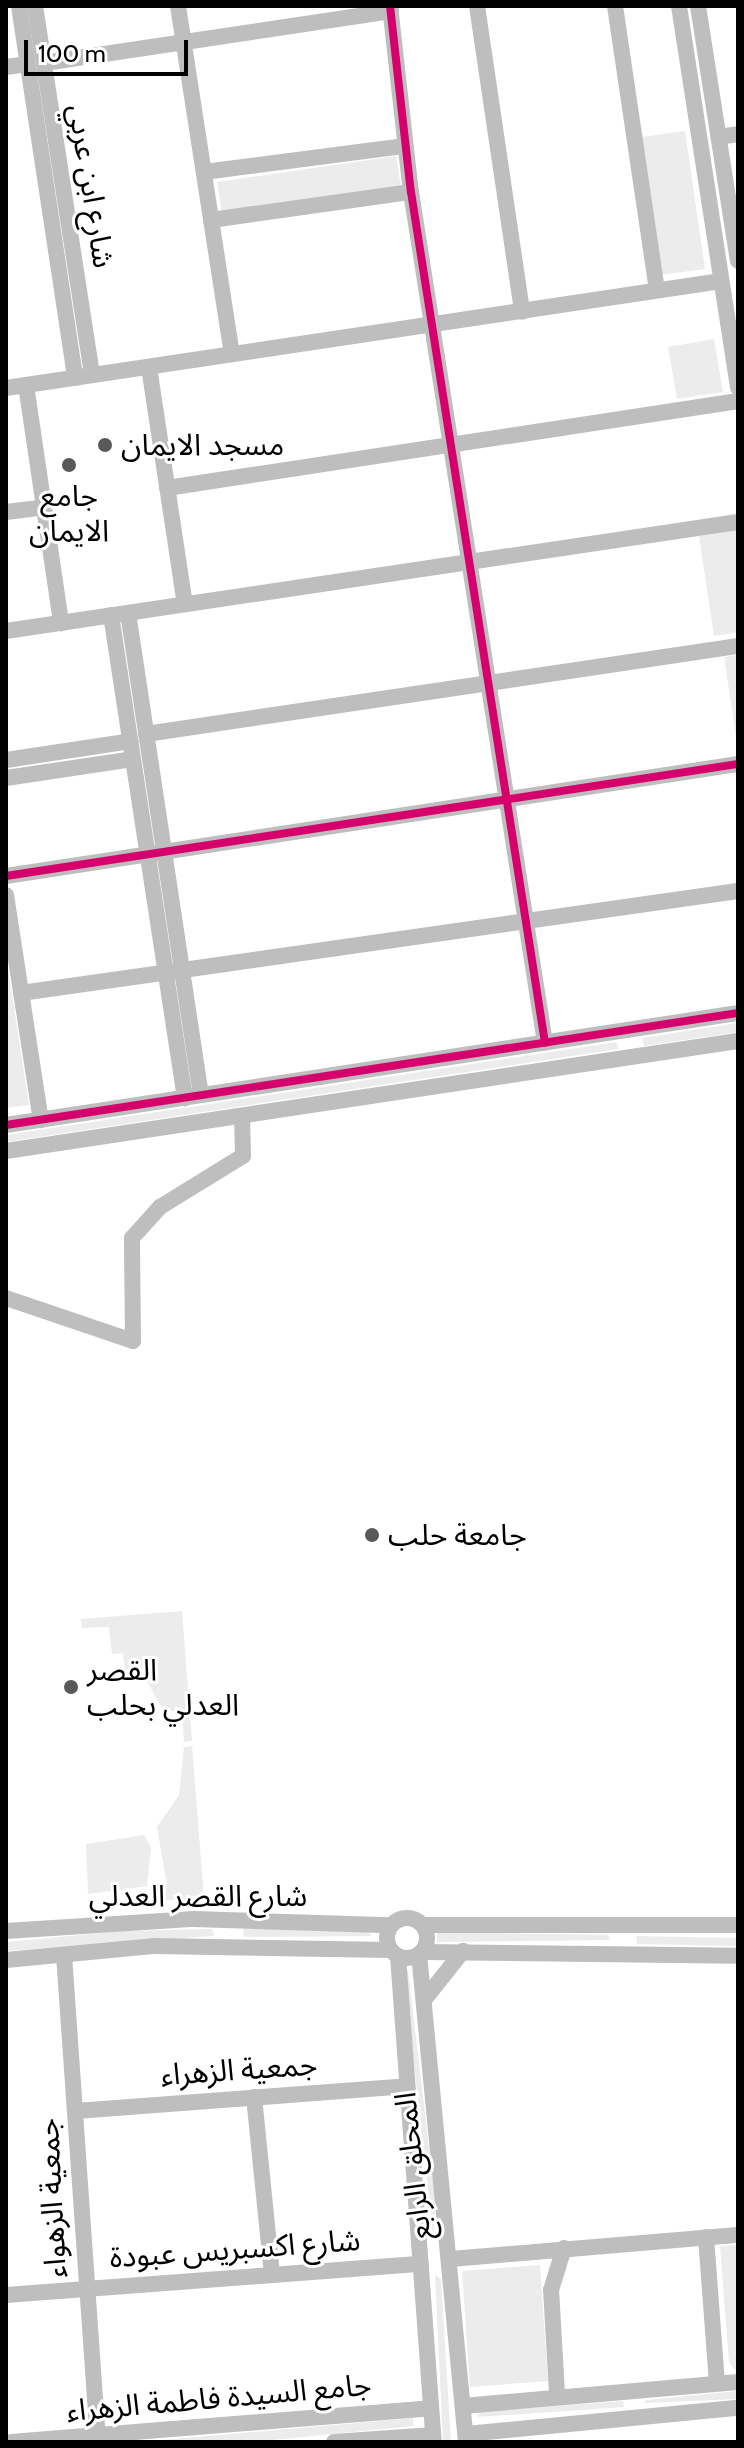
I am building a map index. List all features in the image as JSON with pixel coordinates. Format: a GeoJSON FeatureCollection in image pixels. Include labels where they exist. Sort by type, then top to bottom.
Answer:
{"type":"FeatureCollection","features":[{"type":"Feature","properties":{"kind":"street"},"geometry":{"type":"LineString","coordinates":[[19,6],[36,63]]}},
{"type":"Feature","properties":{"kind":"street","name":"شارع ابن عربي"},"geometry":{"type":"LineString","coordinates":[[35,6],[36,63],[84,376]]}},
{"type":"Feature","properties":{"kind":"street"},"geometry":{"type":"LineString","coordinates":[[178,6],[232,354]]}},
{"type":"Feature","properties":{"kind":"street"},"geometry":{"type":"LineString","coordinates":[[477,6],[522,312]]}},
{"type":"Feature","properties":{"kind":"street"},"geometry":{"type":"LineString","coordinates":[[615,6],[657,290]]}},
{"type":"Feature","properties":{"kind":"street"},"geometry":{"type":"LineString","coordinates":[[679,6],[738,387]]}},
{"type":"Feature","properties":{"kind":"street"},"geometry":{"type":"LineString","coordinates":[[698,6],[738,261]]}},
{"type":"Feature","properties":{"kind":"street"},"geometry":{"type":"LineString","coordinates":[[6,67],[390,8],[411,192],[451,445],[473,561],[545,1043]]}},
{"type":"Feature","properties":{"kind":"street"},"geometry":{"type":"LineString","coordinates":[[719,137],[738,134]]}},
{"type":"Feature","properties":{"kind":"street"},"geometry":{"type":"LineString","coordinates":[[204,172],[405,146]]}},
{"type":"Feature","properties":{"kind":"street"},"geometry":{"type":"LineString","coordinates":[[211,220],[411,192]]}},
{"type":"Feature","properties":{"kind":"street"},"geometry":{"type":"LineString","coordinates":[[6,388],[721,281]]}},
{"type":"Feature","properties":{"kind":"street"},"geometry":{"type":"LineString","coordinates":[[149,367],[185,604]]}},
{"type":"Feature","properties":{"kind":"street"},"geometry":{"type":"LineString","coordinates":[[26,385],[61,623]]}},
{"type":"Feature","properties":{"kind":"street"},"geometry":{"type":"LineString","coordinates":[[167,488],[738,401]]}},
{"type":"Feature","properties":{"kind":"street"},"geometry":{"type":"LineString","coordinates":[[6,512],[44,507]]}},
{"type":"Feature","properties":{"kind":"street"},"geometry":{"type":"LineString","coordinates":[[6,631],[738,522]]}},
{"type":"Feature","properties":{"kind":"street"},"geometry":{"type":"LineString","coordinates":[[120,614],[193,1096]]}},
{"type":"Feature","properties":{"kind":"street"},"geometry":{"type":"LineString","coordinates":[[6,760],[491,682],[738,646]]}},
{"type":"Feature","properties":{"kind":"street"},"geometry":{"type":"LineString","coordinates":[[138,737],[133,759],[156,853]]}},
{"type":"Feature","properties":{"kind":"street"},"geometry":{"type":"LineString","coordinates":[[6,778],[133,759]]}},
{"type":"Feature","properties":{"kind":"street"},"geometry":{"type":"LineString","coordinates":[[6,876],[738,764]]}},
{"type":"Feature","properties":{"kind":"street"},"geometry":{"type":"LineString","coordinates":[[21,993],[738,891]]}},
{"type":"Feature","properties":{"kind":"street"},"geometry":{"type":"LineString","coordinates":[[6,895],[41,1120]]}},
{"type":"Feature","properties":{"kind":"street"},"geometry":{"type":"LineString","coordinates":[[6,1125],[738,1013]]}},
{"type":"Feature","properties":{"kind":"street"},"geometry":{"type":"LineString","coordinates":[[627,1030],[630,1058]]}},
{"type":"Feature","properties":{"kind":"street"},"geometry":{"type":"LineString","coordinates":[[6,1151],[738,1041]]}},
{"type":"Feature","properties":{"kind":"street"},"geometry":{"type":"LineString","coordinates":[[6,1298],[133,1341],[132,1238],[160,1207],[243,1156],[242,1116]]}},
{"type":"Feature","properties":{"kind":"street","name":"شارع القصر العدلي"},"geometry":{"type":"LineString","coordinates":[[6,1931],[227,1920],[390,1925],[406,1917],[423,1925]]}},
{"type":"Feature","properties":{"kind":"street"},"geometry":{"type":"LineString","coordinates":[[227,1920],[227,1946]]}},
{"type":"Feature","properties":{"kind":"street"},"geometry":{"type":"LineString","coordinates":[[623,1954],[624,1924]]}},
{"type":"Feature","properties":{"kind":"street","name":"المحلق الرابع"},"geometry":{"type":"LineString","coordinates":[[390,1925],[421,2264]]}},
{"type":"Feature","properties":{"kind":"street"},"geometry":{"type":"LineString","coordinates":[[423,1925],[738,1925]]}},
{"type":"Feature","properties":{"kind":"street","name":"المحلق الرابع"},"geometry":{"type":"LineString","coordinates":[[423,1925],[420,1953],[451,2259],[738,2235]]}},
{"type":"Feature","properties":{"kind":"street","name":"شارع القصر العدلي"},"geometry":{"type":"LineString","coordinates":[[6,1960],[227,1946],[420,1953]]}},
{"type":"Feature","properties":{"kind":"street"},"geometry":{"type":"LineString","coordinates":[[424,2000],[463,1951]]}},
{"type":"Feature","properties":{"kind":"street"},"geometry":{"type":"LineString","coordinates":[[420,1953],[463,1951],[738,1956]]}},
{"type":"Feature","properties":{"kind":"street","name":"جمعية الزهواء"},"geometry":{"type":"LineString","coordinates":[[64,1955],[76,2111],[84,2288],[99,2440]]}},
{"type":"Feature","properties":{"kind":"street","name":"جمعية الزهراء"},"geometry":{"type":"LineString","coordinates":[[76,2111],[407,2086]]}},
{"type":"Feature","properties":{"kind":"street"},"geometry":{"type":"LineString","coordinates":[[254,2097],[272,2273]]}},
{"type":"Feature","properties":{"kind":"street"},"geometry":{"type":"LineString","coordinates":[[706,2237],[717,2383]]}},
{"type":"Feature","properties":{"kind":"street"},"geometry":{"type":"LineString","coordinates":[[557,2393],[551,2290],[564,2248]]}},
{"type":"Feature","properties":{"kind":"street","name":"شارع اكسبريس عبودة"},"geometry":{"type":"LineString","coordinates":[[6,2295],[421,2264],[432,2253],[451,2259]]}},
{"type":"Feature","properties":{"kind":"street"},"geometry":{"type":"LineString","coordinates":[[451,2259],[466,2438],[637,2415],[738,2408]]}},
{"type":"Feature","properties":{"kind":"street"},"geometry":{"type":"LineString","coordinates":[[334,2442],[434,2438],[421,2264]]}},
{"type":"Feature","properties":{"kind":"street"},"geometry":{"type":"LineString","coordinates":[[463,2406],[557,2393],[738,2382]]}},
{"type":"Feature","properties":{"kind":"street"},"geometry":{"type":"LineString","coordinates":[[635,2388],[637,2415]]}},
{"type":"Feature","properties":{"kind":"street","name":"جامع السيدة فاطمة الزهراء"},"geometry":{"type":"LineString","coordinates":[[11,2442],[99,2440],[431,2408]]}},
{"type":"Feature","properties":{"kind":"shaded area"},"geometry":{"type":"Polygon","coordinates":[[[685,131],[705,269],[661,275],[641,137],[685,131]]]}},
{"type":"Feature","properties":{"kind":"shaded area"},"geometry":{"type":"Polygon","coordinates":[[[396,156],[401,187],[222,213],[217,182],[396,156]]]}},
{"type":"Feature","properties":{"kind":"shaded area"},"geometry":{"type":"Polygon","coordinates":[[[714,339],[723,392],[677,399],[668,347],[714,339]]]}},
{"type":"Feature","properties":{"kind":"shaded area"},"geometry":{"type":"Polygon","coordinates":[[[738,530],[738,632],[714,636],[699,536],[738,530]]]}},
{"type":"Feature","properties":{"kind":"shaded area"},"geometry":{"type":"Polygon","coordinates":[[[738,655],[738,750],[724,657],[738,655]]]}},
{"type":"Feature","properties":{"kind":"shaded area"},"geometry":{"type":"Polygon","coordinates":[[[6,955],[29,1105],[6,1108],[6,955]]]}},
{"type":"Feature","properties":{"kind":"shaded area"},"geometry":{"type":"Polygon","coordinates":[[[738,1023],[738,1032],[644,1046],[642,1038],[738,1023]]]}},
{"type":"Feature","properties":{"kind":"shaded area"},"geometry":{"type":"Polygon","coordinates":[[[617,1042],[618,1049],[6,1142],[6,1135],[617,1042]]]}},
{"type":"Feature","properties":{"kind":"shaded area"},"geometry":{"type":"Polygon","coordinates":[[[182,1611],[192,1741],[184,1742],[182,1714],[162,1708],[148,1683],[125,1671],[123,1653],[112,1654],[109,1627],[82,1628],[81,1619],[182,1611]]]}},
{"type":"Feature","properties":{"kind":"shaded area"},"geometry":{"type":"Polygon","coordinates":[[[192,1746],[204,1898],[154,1901],[167,1885],[157,1827],[179,1795],[184,1747],[192,1746]]]}},
{"type":"Feature","properties":{"kind":"shaded area"},"geometry":{"type":"Polygon","coordinates":[[[144,1835],[151,1848],[147,1886],[88,1894],[86,1844],[144,1835]]]}},
{"type":"Feature","properties":{"kind":"shaded area"},"geometry":{"type":"Polygon","coordinates":[[[243,1928],[368,1932],[372,1936],[244,1937],[243,1928]]]}},
{"type":"Feature","properties":{"kind":"shaded area"},"geometry":{"type":"Polygon","coordinates":[[[212,1929],[214,1936],[6,1951],[6,1942],[123,1931],[212,1929]]]}},
{"type":"Feature","properties":{"kind":"shaded area"},"geometry":{"type":"Polygon","coordinates":[[[437,1932],[608,1935],[610,1940],[437,1942],[437,1932]]]}},
{"type":"Feature","properties":{"kind":"shaded area"},"geometry":{"type":"Polygon","coordinates":[[[636,1936],[738,1938],[738,1946],[637,1944],[636,1936]]]}},
{"type":"Feature","properties":{"kind":"shaded area"},"geometry":{"type":"Polygon","coordinates":[[[408,1970],[435,2198],[434,2243],[404,1975],[408,1970]]]}},
{"type":"Feature","properties":{"kind":"shaded area"},"geometry":{"type":"Polygon","coordinates":[[[738,2245],[738,2373],[729,2363],[720,2246],[738,2245]]]}},
{"type":"Feature","properties":{"kind":"shaded area"},"geometry":{"type":"Polygon","coordinates":[[[540,2265],[548,2381],[470,2387],[462,2271],[540,2265]]]}},
{"type":"Feature","properties":{"kind":"shaded area"},"geometry":{"type":"Polygon","coordinates":[[[435,2275],[441,2279],[451,2442],[443,2442],[435,2275]]]}},
{"type":"Feature","properties":{"kind":"shaded area"},"geometry":{"type":"Polygon","coordinates":[[[738,2391],[738,2399],[644,2403],[646,2400],[738,2391]]]}},
{"type":"Feature","properties":{"kind":"shaded area"},"geometry":{"type":"Polygon","coordinates":[[[623,2401],[624,2407],[477,2417],[480,2412],[623,2401]]]}},
{"type":"Feature","properties":{"kind":"shaded area"},"geometry":{"type":"Polygon","coordinates":[[[413,2418],[414,2426],[251,2442],[139,2442],[413,2418]]]}},
{"type":"Feature","properties":{"kind":"cycle path"},"geometry":{"type":"LineString","coordinates":[[390,6],[411,192],[545,1043]]}},
{"type":"Feature","properties":{"kind":"cycle path"},"geometry":{"type":"LineString","coordinates":[[6,876],[738,764]]}},
{"type":"Feature","properties":{"kind":"cycle path"},"geometry":{"type":"LineString","coordinates":[[6,1125],[738,1013]]}},
{"type":"Feature","properties":{"kind":"place","name":"مسجد الايمان"},"geometry":{"type":"Point","coordinates":[105,445]}},
{"type":"Feature","properties":{"kind":"place","name":"جامع الايمان"},"geometry":{"type":"Point","coordinates":[69,465]}},
{"type":"Feature","properties":{"kind":"place","name":"جامعة حلب"},"geometry":{"type":"Point","coordinates":[372,1535]}},
{"type":"Feature","properties":{"kind":"place","name":"القصر العدلي بحلب"},"geometry":{"type":"Point","coordinates":[71,1687]}}]}
